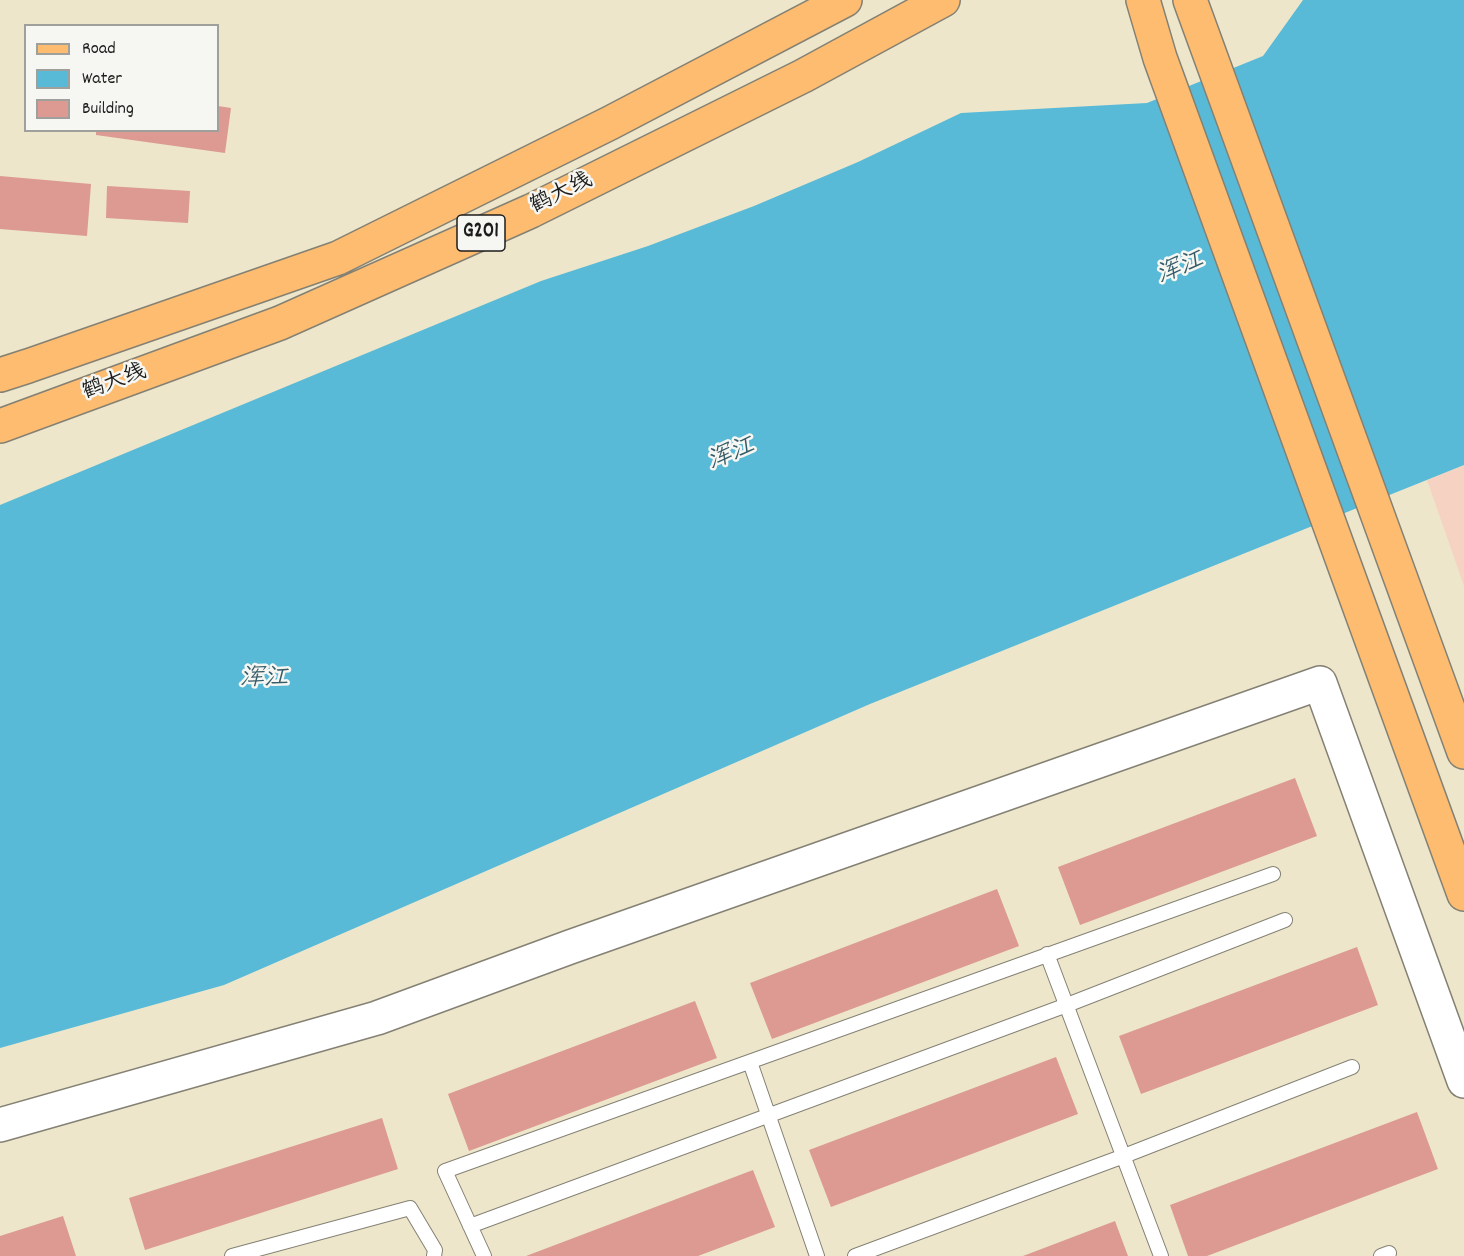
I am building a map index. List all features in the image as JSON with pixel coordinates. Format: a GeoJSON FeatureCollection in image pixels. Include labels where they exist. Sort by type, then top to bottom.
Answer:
{"type":"FeatureCollection","features":[{"type":"Feature","properties":{"kind":"main road","name":"鹤大线"},"geometry":{"type":"LineString","coordinates":[[0,375],[338,258],[610,123],[845,0]]}},
{"type":"Feature","properties":{"kind":"main road","name":"鹤大线"},"geometry":{"type":"LineString","coordinates":[[0,426],[280,323],[509,221],[803,76],[943,0]]}},
{"type":"Feature","properties":{"kind":"main road"},"geometry":{"type":"LineString","coordinates":[[1143,0],[1160,58],[1464,894]]}},
{"type":"Feature","properties":{"kind":"main road"},"geometry":{"type":"LineString","coordinates":[[1190,0],[1464,752]]}},
{"type":"Feature","properties":{"kind":"street"},"geometry":{"type":"LineString","coordinates":[[0,1125],[377,1018],[570,947],[1320,683],[1464,1081]]}},
{"type":"Feature","properties":{"kind":"lane"},"geometry":{"type":"LineString","coordinates":[[484,1256],[445,1171],[1273,874]]}},
{"type":"Feature","properties":{"kind":"lane"},"geometry":{"type":"LineString","coordinates":[[470,1226],[1067,1005],[1285,920]]}},
{"type":"Feature","properties":{"kind":"lane"},"geometry":{"type":"LineString","coordinates":[[1047,954],[1161,1256]]}},
{"type":"Feature","properties":{"kind":"lane"},"geometry":{"type":"LineString","coordinates":[[750,1062],[816,1256]]}},
{"type":"Feature","properties":{"kind":"lane"},"geometry":{"type":"LineString","coordinates":[[855,1256],[1124,1156],[1352,1067]]}},
{"type":"Feature","properties":{"kind":"lane"},"geometry":{"type":"LineString","coordinates":[[232,1256],[410,1208],[434,1253],[448,1256]]}},
{"type":"Feature","properties":{"kind":"shaded area"},"geometry":{"type":"Polygon","coordinates":[[[1464,465],[1464,586],[1427,480],[1464,465]]]}},
{"type":"Feature","properties":{"kind":"water","name":"浑江"},"geometry":{"type":"Polygon","coordinates":[[[1303,0],[1464,0],[1464,465],[870,704],[224,985],[0,1048],[0,505],[541,281],[648,246],[754,206],[858,162],[961,113],[1147,103],[1263,56],[1303,0]]]}},
{"type":"Feature","properties":{"kind":"building"},"geometry":{"type":"Polygon","coordinates":[[[219,106],[231,108],[225,153],[96,135],[96,132],[219,132],[219,106]]]}},
{"type":"Feature","properties":{"kind":"building"},"geometry":{"type":"Polygon","coordinates":[[[0,176],[91,184],[87,236],[0,229],[0,176]]]}},
{"type":"Feature","properties":{"kind":"building"},"geometry":{"type":"Polygon","coordinates":[[[107,186],[190,191],[188,223],[106,218],[107,186]]]}},
{"type":"Feature","properties":{"kind":"building"},"geometry":{"type":"Polygon","coordinates":[[[1295,778],[1317,836],[1080,925],[1058,867],[1295,778]]]}},
{"type":"Feature","properties":{"kind":"building"},"geometry":{"type":"Polygon","coordinates":[[[997,889],[1019,946],[772,1039],[750,983],[997,889]]]}},
{"type":"Feature","properties":{"kind":"building"},"geometry":{"type":"Polygon","coordinates":[[[1357,947],[1378,1005],[1141,1094],[1119,1036],[1357,947]]]}},
{"type":"Feature","properties":{"kind":"building"},"geometry":{"type":"Polygon","coordinates":[[[695,1001],[717,1058],[469,1151],[448,1094],[695,1001]]]}},
{"type":"Feature","properties":{"kind":"building"},"geometry":{"type":"Polygon","coordinates":[[[1056,1057],[1078,1114],[831,1207],[809,1150],[1056,1057]]]}},
{"type":"Feature","properties":{"kind":"building"},"geometry":{"type":"Polygon","coordinates":[[[1417,1112],[1438,1169],[1207,1256],[1188,1256],[1170,1205],[1417,1112]]]}},
{"type":"Feature","properties":{"kind":"building"},"geometry":{"type":"Polygon","coordinates":[[[382,1118],[398,1169],[145,1250],[129,1198],[382,1118]]]}},
{"type":"Feature","properties":{"kind":"building"},"geometry":{"type":"Polygon","coordinates":[[[753,1170],[775,1227],[698,1256],[526,1256],[753,1170]]]}},
{"type":"Feature","properties":{"kind":"building"},"geometry":{"type":"Polygon","coordinates":[[[63,1216],[76,1256],[0,1256],[0,1236],[63,1216]]]}},
{"type":"Feature","properties":{"kind":"building"},"geometry":{"type":"Polygon","coordinates":[[[1115,1221],[1128,1256],[1023,1256],[1115,1221]]]}}]}
